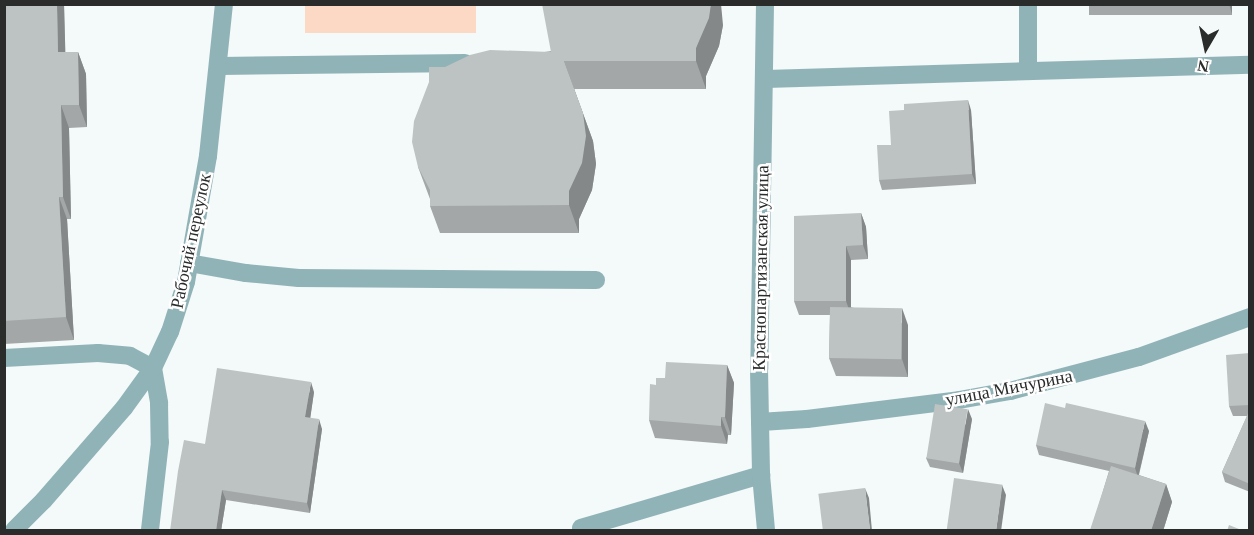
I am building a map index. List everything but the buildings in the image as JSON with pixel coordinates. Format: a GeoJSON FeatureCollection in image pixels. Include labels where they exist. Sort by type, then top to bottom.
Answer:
{"type":"FeatureCollection","features":[{"type":"Feature","properties":{"kind":"street","name":"Рабочий переулок"},"geometry":{"type":"LineString","coordinates":[[14,531],[124,408],[153,368],[170,332],[189,263],[208,156],[220,66],[224,4]]}},
{"type":"Feature","properties":{"kind":"street","name":"Краснопартизанская улица"},"geometry":{"type":"LineString","coordinates":[[765,4],[766,79],[760,422],[761,475],[766,531]]}},
{"type":"Feature","properties":{"kind":"street"},"geometry":{"type":"LineString","coordinates":[[1028,4],[1028,70]]}},
{"type":"Feature","properties":{"kind":"street"},"geometry":{"type":"LineString","coordinates":[[220,66],[465,63]]}},
{"type":"Feature","properties":{"kind":"street"},"geometry":{"type":"LineString","coordinates":[[766,79],[1250,65]]}},
{"type":"Feature","properties":{"kind":"street"},"geometry":{"type":"LineString","coordinates":[[189,263],[246,273],[300,278],[596,280]]}},
{"type":"Feature","properties":{"kind":"street","name":"улица Мичурина"},"geometry":{"type":"LineString","coordinates":[[760,422],[807,419],[959,400],[1010,391],[1138,357],[1250,317]]}},
{"type":"Feature","properties":{"kind":"street"},"geometry":{"type":"LineString","coordinates":[[4,358],[98,353],[130,356],[153,368],[159,403],[160,442],[150,531]]}},
{"type":"Feature","properties":{"kind":"street"},"geometry":{"type":"LineString","coordinates":[[581,528],[761,475]]}},
{"type":"Feature","properties":{"kind":"shaded area"},"geometry":{"type":"Polygon","coordinates":[[[305,5],[476,5],[476,33],[305,33],[305,5]]]}}]}
